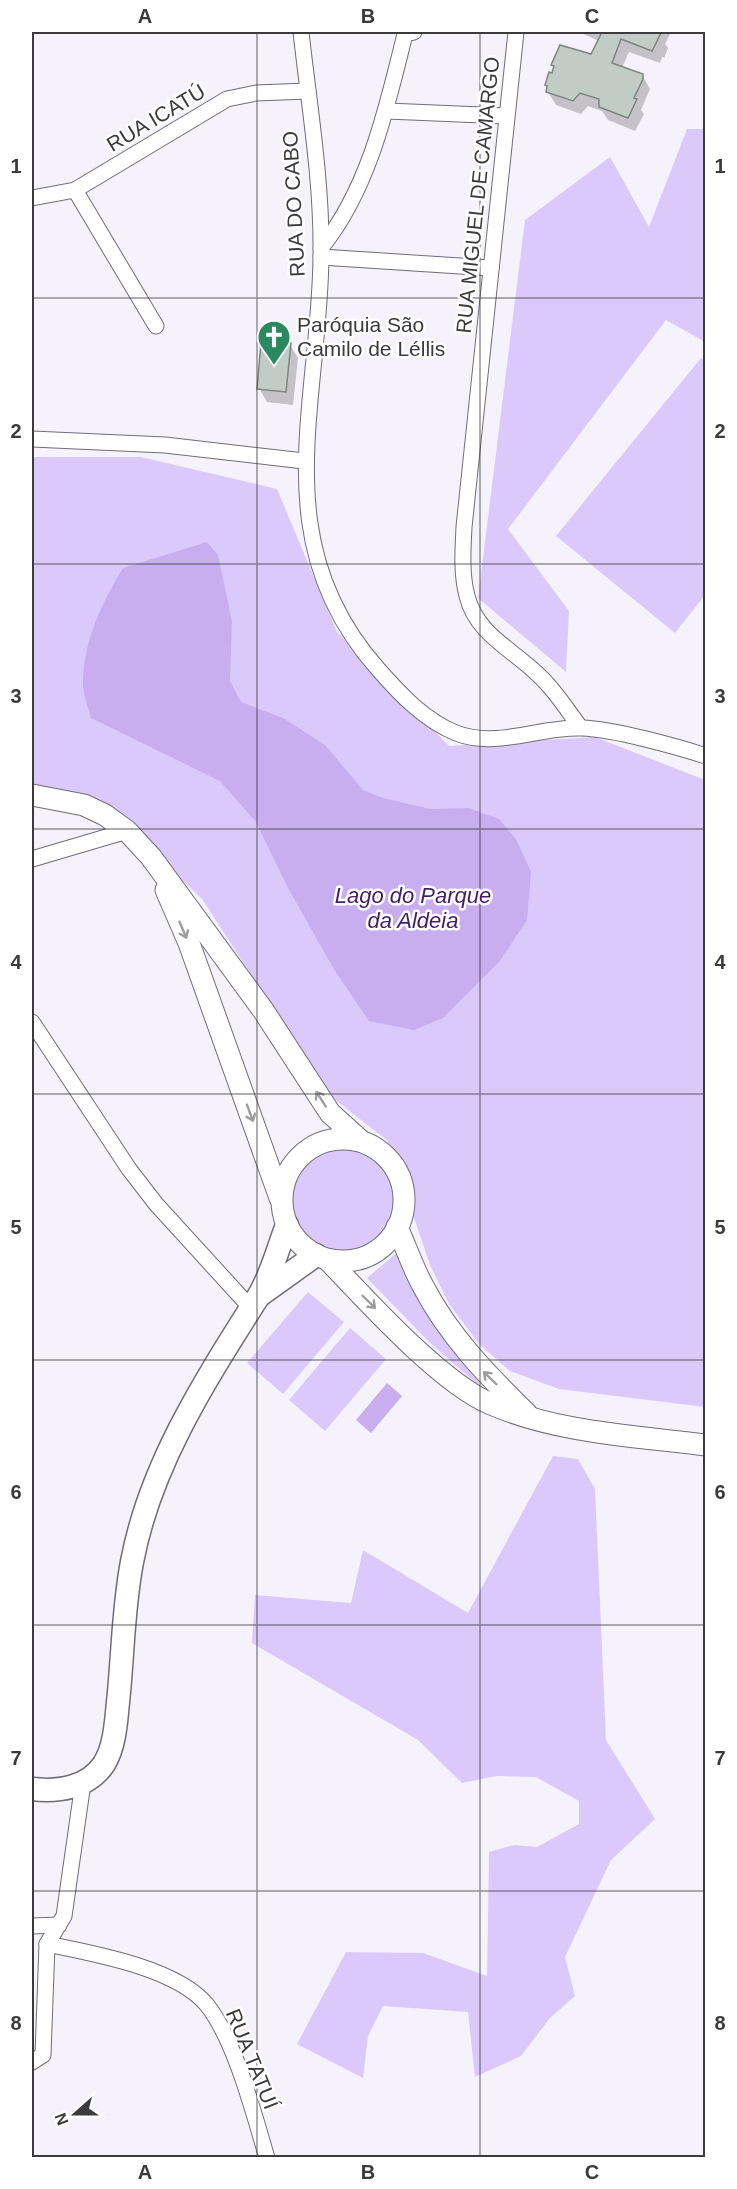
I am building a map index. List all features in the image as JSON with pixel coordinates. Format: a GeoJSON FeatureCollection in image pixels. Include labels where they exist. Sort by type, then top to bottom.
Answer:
{"type":"FeatureCollection","features":[{"type":"Feature","properties":{"kind":"main road"},"geometry":{"type":"LineString","coordinates":[[32,795],[84,805],[105,815],[127,831],[152,857],[264,1010],[330,1113],[361,1142]]}},
{"type":"Feature","properties":{"kind":"main road"},"geometry":{"type":"LineString","coordinates":[[152,857],[189,943],[281,1201],[287,1225],[299,1243],[322,1258],[425,1356],[463,1388],[490,1404],[532,1419],[602,1432],[705,1445]]}},
{"type":"Feature","properties":{"kind":"main road"},"geometry":{"type":"LineString","coordinates":[[255,1302],[322,1258],[345,1262],[361,1259],[376,1252],[388,1241],[397,1227],[404,1197],[401,1181],[392,1164],[378,1150],[361,1142],[342,1138],[323,1142],[306,1151],[292,1164],[284,1182],[281,1201]]}},
{"type":"Feature","properties":{"kind":"main road"},"geometry":{"type":"LineString","coordinates":[[32,1789],[48,1791],[83,1784],[97,1773],[111,1748],[132,1562],[141,1522],[180,1429],[255,1302],[287,1225]]}},
{"type":"Feature","properties":{"kind":"main road"},"geometry":{"type":"LineString","coordinates":[[397,1227],[423,1286],[452,1333],[482,1370],[532,1419]]}},
{"type":"Feature","properties":{"kind":"street","name":"RUA DO CABO"},"geometry":{"type":"LineString","coordinates":[[300,32],[315,152],[321,253],[304,461],[306,505],[311,536],[328,588],[346,628],[400,694],[430,720],[457,733],[480,739],[508,738],[580,728]]}},
{"type":"Feature","properties":{"kind":"street"},"geometry":{"type":"LineString","coordinates":[[414,32],[405,34],[387,111],[347,212],[321,253],[491,268]]}},
{"type":"Feature","properties":{"kind":"street","name":"RUA MIGUEL DE CAMARGO"},"geometry":{"type":"LineString","coordinates":[[516,32],[464,527],[463,569],[467,597],[476,618],[492,637],[534,670],[580,728]]}},
{"type":"Feature","properties":{"kind":"street","name":"RUA ICATÚ"},"geometry":{"type":"LineString","coordinates":[[32,198],[75,190],[227,99],[256,93],[308,91]]}},
{"type":"Feature","properties":{"kind":"street"},"geometry":{"type":"LineString","coordinates":[[387,111],[506,116]]}},
{"type":"Feature","properties":{"kind":"street"},"geometry":{"type":"LineString","coordinates":[[75,190],[156,326]]}},
{"type":"Feature","properties":{"kind":"street"},"geometry":{"type":"LineString","coordinates":[[32,439],[165,445],[304,461]]}},
{"type":"Feature","properties":{"kind":"street"},"geometry":{"type":"LineString","coordinates":[[580,728],[705,756]]}},
{"type":"Feature","properties":{"kind":"street"},"geometry":{"type":"LineString","coordinates":[[32,859],[127,831]]}},
{"type":"Feature","properties":{"kind":"street"},"geometry":{"type":"LineString","coordinates":[[32,1022],[129,1170],[156,1204],[255,1302]]}},
{"type":"Feature","properties":{"kind":"street"},"geometry":{"type":"LineString","coordinates":[[32,2062],[43,2055],[47,1944],[64,1916],[83,1784]]}},
{"type":"Feature","properties":{"kind":"street"},"geometry":{"type":"LineString","coordinates":[[32,1926],[58,1925]]}},
{"type":"Feature","properties":{"kind":"street","name":"RUA TATUÍ"},"geometry":{"type":"LineString","coordinates":[[47,1944],[107,1956],[162,1976],[190,1991],[206,2004],[219,2025],[236,2063],[267,2157]]}},
{"type":"Feature","properties":{"kind":"shaded area"},"geometry":{"type":"Polygon","coordinates":[[[687,129],[705,129],[705,342],[666,320],[508,529],[569,611],[566,672],[478,598],[525,220],[610,157],[649,227],[687,129]]]}},
{"type":"Feature","properties":{"kind":"shaded area"},"geometry":{"type":"Polygon","coordinates":[[[701,358],[706,361],[705,595],[675,633],[556,536],[701,358]]]}},
{"type":"Feature","properties":{"kind":"shaded area"},"geometry":{"type":"Polygon","coordinates":[[[32,457],[141,457],[277,489],[337,632],[449,746],[595,737],[705,780],[705,1407],[559,1389],[510,1371],[479,1344],[449,1304],[430,1265],[388,1141],[329,1095],[202,899],[93,796],[32,784],[32,457]]]}},
{"type":"Feature","properties":{"kind":"shaded area"},"geometry":{"type":"Polygon","coordinates":[[[343,1147],[363,1151],[380,1163],[392,1180],[396,1200],[392,1220],[380,1237],[363,1249],[343,1253],[323,1249],[306,1237],[294,1220],[290,1200],[294,1180],[306,1163],[323,1151],[343,1147]]]}},
{"type":"Feature","properties":{"kind":"shaded area"},"geometry":{"type":"Polygon","coordinates":[[[400,1250],[484,1378],[477,1384],[429,1342],[367,1278],[400,1250]]]}},
{"type":"Feature","properties":{"kind":"shaded area"},"geometry":{"type":"Polygon","coordinates":[[[308,1292],[344,1322],[283,1394],[247,1363],[308,1292]]]}},
{"type":"Feature","properties":{"kind":"shaded area"},"geometry":{"type":"Polygon","coordinates":[[[350,1328],[386,1359],[325,1431],[289,1400],[350,1328]]]}},
{"type":"Feature","properties":{"kind":"shaded area"},"geometry":{"type":"Polygon","coordinates":[[[553,1456],[578,1459],[595,1489],[606,1740],[655,1819],[611,1860],[565,1957],[575,1996],[550,2018],[521,2056],[475,2077],[468,2012],[383,2006],[368,2036],[363,2078],[297,2044],[346,1952],[423,1953],[487,1976],[489,1852],[514,1845],[537,1847],[579,1824],[579,1801],[536,1777],[496,1776],[462,1783],[418,1740],[252,1643],[255,1595],[351,1603],[363,1550],[468,1613],[553,1456]]]}},
{"type":"Feature","properties":{"kind":"water","name":"Lago do Parque da Aldeia"},"geometry":{"type":"Polygon","coordinates":[[[207,542],[218,555],[232,621],[230,681],[241,702],[283,718],[325,745],[363,790],[383,798],[430,809],[469,808],[499,819],[516,839],[531,872],[527,920],[499,962],[443,1018],[414,1030],[369,1021],[335,971],[288,888],[256,822],[220,781],[91,718],[83,686],[86,655],[101,609],[123,568],[207,542]]]}},
{"type":"Feature","properties":{"kind":"water"},"geometry":{"type":"Polygon","coordinates":[[[387,1383],[402,1396],[371,1433],[356,1420],[387,1383]]]}},
{"type":"Feature","properties":{"kind":"building"},"geometry":{"type":"Polygon","coordinates":[[[602,32],[661,33],[652,51],[621,39],[612,63],[643,74],[634,98],[637,99],[628,118],[599,107],[599,99],[580,93],[573,101],[546,92],[547,86],[545,85],[549,72],[552,73],[554,66],[551,65],[560,45],[591,54],[602,32]]]}},
{"type":"Feature","properties":{"kind":"building","name":"Paróquia São Camilo de Léllis"},"geometry":{"type":"Polygon","coordinates":[[[261,342],[291,343],[286,392],[257,389],[261,342]]]}},
{"type":"Feature","properties":{"kind":"place","name":"Paróquia São Camilo de Léllis"},"geometry":{"type":"Point","coordinates":[274,366]}}]}
